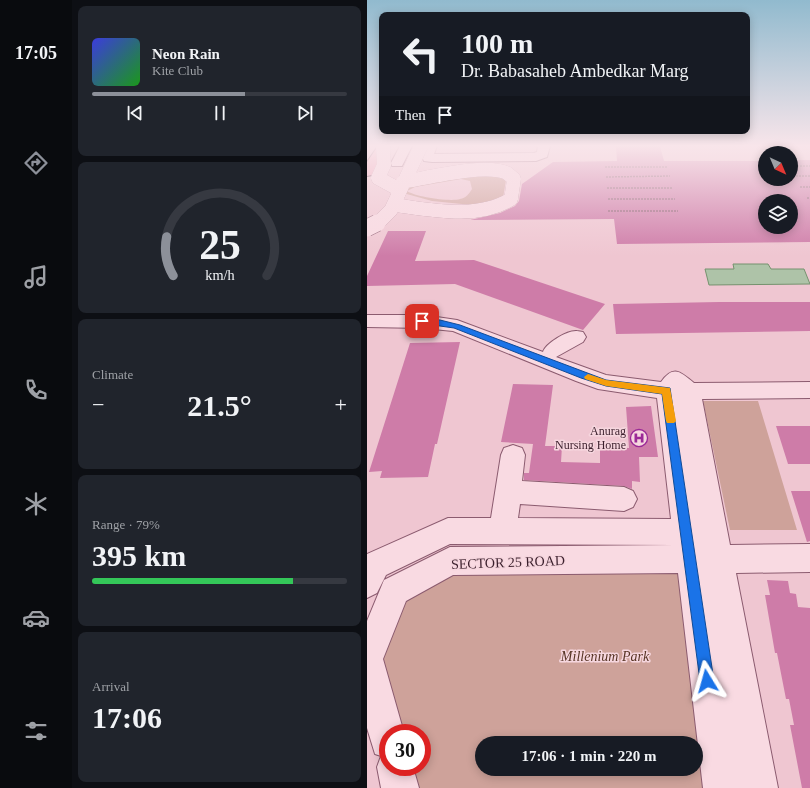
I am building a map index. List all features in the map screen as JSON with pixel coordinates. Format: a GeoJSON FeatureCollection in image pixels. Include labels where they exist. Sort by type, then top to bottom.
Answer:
{"type":"FeatureCollection","features":[{"type":"Feature","properties":{"kind":"street"},"geometry":{"type":"LineString","coordinates":[[392,183],[401,186],[414,183]]}},
{"type":"Feature","properties":{"kind":"street"},"geometry":{"type":"LineString","coordinates":[[367,228],[386,217],[395,205],[403,183]]}},
{"type":"Feature","properties":{"kind":"street"},"geometry":{"type":"LineString","coordinates":[[395,205],[423,209],[460,211],[494,208],[511,199],[514,183]]}},
{"type":"Feature","properties":{"kind":"street"},"geometry":{"type":"LineString","coordinates":[[367,313],[426,308],[567,346],[611,372],[677,387],[810,378]]}},
{"type":"Feature","properties":{"kind":"street"},"geometry":{"type":"LineString","coordinates":[[367,321],[422,321],[440,322],[457,326],[584,376],[606,383],[677,387],[810,390]]}},
{"type":"Feature","properties":{"kind":"street"},"geometry":{"type":"LineString","coordinates":[[677,387],[702,546],[722,788]]}},
{"type":"Feature","properties":{"kind":"street"},"geometry":{"type":"LineString","coordinates":[[503,531],[513,455]]}},
{"type":"Feature","properties":{"kind":"street"},"geometry":{"type":"LineString","coordinates":[[508,492],[625,499]]}},
{"type":"Feature","properties":{"kind":"street"},"geometry":{"type":"LineString","coordinates":[[367,584],[376,564],[448,531],[503,531],[702,546],[810,558]]}},
{"type":"Feature","properties":{"kind":"street"},"geometry":{"type":"LineString","coordinates":[[702,546],[759,788]]}},
{"type":"Feature","properties":{"kind":"street","name":"SECTOR 25 ROAD"},"geometry":{"type":"LineString","coordinates":[[384,724],[367,659],[374,626],[395,591],[450,561],[702,546]]}},
{"type":"Feature","properties":{"kind":"street"},"geometry":{"type":"LineString","coordinates":[[397,776],[400,788]]}},
{"type":"Feature","properties":{"kind":"path"},"geometry":{"type":"LineString","coordinates":[[800,187],[810,187]]}},
{"type":"Feature","properties":{"kind":"path"},"geometry":{"type":"LineString","coordinates":[[607,188],[673,188]]}},
{"type":"Feature","properties":{"kind":"path"},"geometry":{"type":"LineString","coordinates":[[608,199],[675,199]]}},
{"type":"Feature","properties":{"kind":"path"},"geometry":{"type":"LineString","coordinates":[[608,211],[678,211]]}},
{"type":"Feature","properties":{"kind":"green space"},"geometry":{"type":"Polygon","coordinates":[[[439,183],[415,187],[407,191],[425,197],[455,200],[464,198],[470,193],[472,189],[470,183],[506,183],[503,198],[482,206],[432,201],[403,193],[407,186],[439,183]]]}},
{"type":"Feature","properties":{"kind":"green space"},"geometry":{"type":"Polygon","coordinates":[[[703,401],[758,401],[797,530],[730,530],[703,401]]]}},
{"type":"Feature","properties":{"kind":"green space","name":"Millenium Park"},"geometry":{"type":"Polygon","coordinates":[[[454,570],[682,570],[710,788],[415,788],[412,776],[431,776],[431,724],[398,724],[380,657],[402,600],[454,570]]]}},
{"type":"Feature","properties":{"kind":"shaded area"},"geometry":{"type":"Polygon","coordinates":[[[733,264],[768,264],[771,269],[804,269],[810,284],[709,285],[705,269],[734,269],[733,264]]]}},
{"type":"Feature","properties":{"kind":"building"},"geometry":{"type":"Polygon","coordinates":[[[524,183],[758,183],[758,186],[798,186],[798,183],[810,183],[810,242],[617,244],[614,219],[470,220],[500,213],[515,206],[519,201],[522,184],[524,183]]]}},
{"type":"Feature","properties":{"kind":"building"},"geometry":{"type":"Polygon","coordinates":[[[388,231],[426,231],[415,261],[474,260],[605,304],[583,330],[455,284],[367,286],[367,276],[388,231]]]}},
{"type":"Feature","properties":{"kind":"building"},"geometry":{"type":"Polygon","coordinates":[[[810,302],[810,331],[616,334],[613,304],[810,302]]]}},
{"type":"Feature","properties":{"kind":"building"},"geometry":{"type":"Polygon","coordinates":[[[460,342],[428,477],[380,478],[382,471],[369,472],[410,343],[460,342]]]}},
{"type":"Feature","properties":{"kind":"building"},"geometry":{"type":"Polygon","coordinates":[[[513,384],[553,385],[545,446],[562,446],[561,462],[600,463],[600,447],[629,448],[626,407],[651,406],[658,457],[639,457],[640,482],[632,481],[632,489],[624,486],[524,480],[524,473],[529,473],[533,444],[501,442],[513,384]]]}},
{"type":"Feature","properties":{"kind":"building"},"geometry":{"type":"Polygon","coordinates":[[[776,426],[810,426],[810,464],[788,464],[776,426]]]}},
{"type":"Feature","properties":{"kind":"building"},"geometry":{"type":"Polygon","coordinates":[[[791,491],[810,491],[810,541],[807,542],[791,491]]]}},
{"type":"Feature","properties":{"kind":"building"},"geometry":{"type":"Polygon","coordinates":[[[767,580],[788,581],[790,593],[796,594],[798,607],[810,608],[810,788],[802,788],[790,725],[794,725],[789,699],[786,699],[777,653],[775,653],[765,595],[770,595],[767,580]]]}},
{"type":"Feature","properties":{"kind":"slow traffic"},"geometry":{"type":"LineString","coordinates":[[588,377],[606,383],[667,391],[671,421]]}},
{"type":"Feature","properties":{"kind":"place","name":"Anurag Nursing Home"},"geometry":{"type":"Point","coordinates":[639,438]}},
{"type":"Feature","properties":{"kind":"route"},"geometry":{"type":"LineString","coordinates":[[422,321],[440,322],[457,326],[584,376],[606,383],[667,391],[707,681]]}}]}
